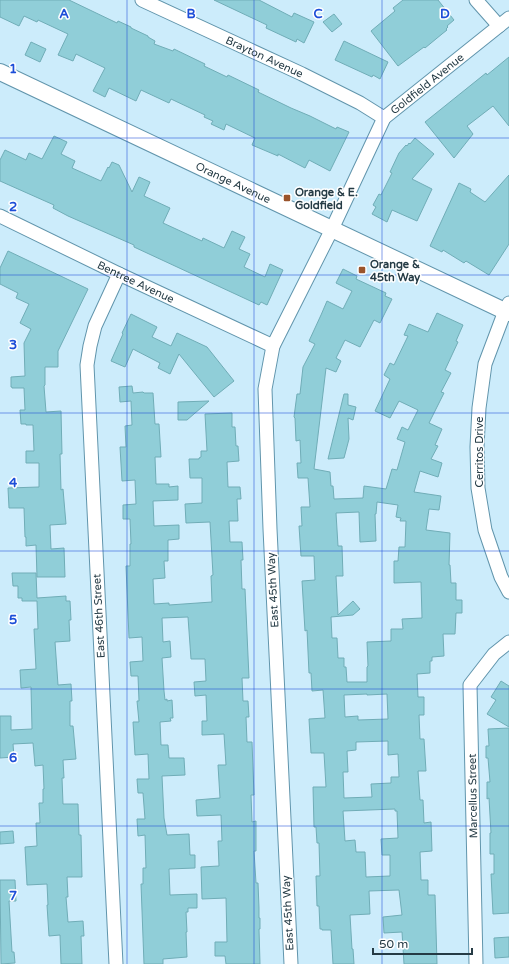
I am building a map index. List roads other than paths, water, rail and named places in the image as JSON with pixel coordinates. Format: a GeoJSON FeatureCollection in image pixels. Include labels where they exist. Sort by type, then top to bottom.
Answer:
{"type":"FeatureCollection","features":[{"type":"Feature","properties":{"kind":"street","name":"Brayton Avenue"},"geometry":{"type":"LineString","coordinates":[[142,0],[302,74],[360,103],[384,118]]}},
{"type":"Feature","properties":{"kind":"street"},"geometry":{"type":"LineString","coordinates":[[476,0],[504,22]]}},
{"type":"Feature","properties":{"kind":"street","name":"Goldfield Avenue"},"geometry":{"type":"LineString","coordinates":[[332,229],[384,118],[504,22]]}},
{"type":"Feature","properties":{"kind":"street","name":"Orange Avenue"},"geometry":{"type":"LineString","coordinates":[[0,72],[332,229],[508,309]]}},
{"type":"Feature","properties":{"kind":"street","name":"Bentree Avenue"},"geometry":{"type":"LineString","coordinates":[[0,216],[119,274],[273,346]]}},
{"type":"Feature","properties":{"kind":"street","name":"East 45th Way"},"geometry":{"type":"LineString","coordinates":[[291,964],[270,528],[265,388],[273,346],[332,229]]}},
{"type":"Feature","properties":{"kind":"street","name":"East 46th Street"},"geometry":{"type":"LineString","coordinates":[[116,964],[87,365],[95,326],[119,274]]}},
{"type":"Feature","properties":{"kind":"street","name":"Cerritos Drive"},"geometry":{"type":"LineString","coordinates":[[508,309],[485,364],[479,408],[477,447],[478,488],[485,530],[501,577],[509,592]]}},
{"type":"Feature","properties":{"kind":"street","name":"Marcellus Street"},"geometry":{"type":"LineString","coordinates":[[476,964],[470,685],[494,654],[509,642]]}},
{"type":"Feature","properties":{"kind":"place","name":"Orange & E. Goldfield"},"geometry":{"type":"Point","coordinates":[287,198]}},
{"type":"Feature","properties":{"kind":"place","name":"Orange & 45th Way"},"geometry":{"type":"Point","coordinates":[362,270]}}]}
